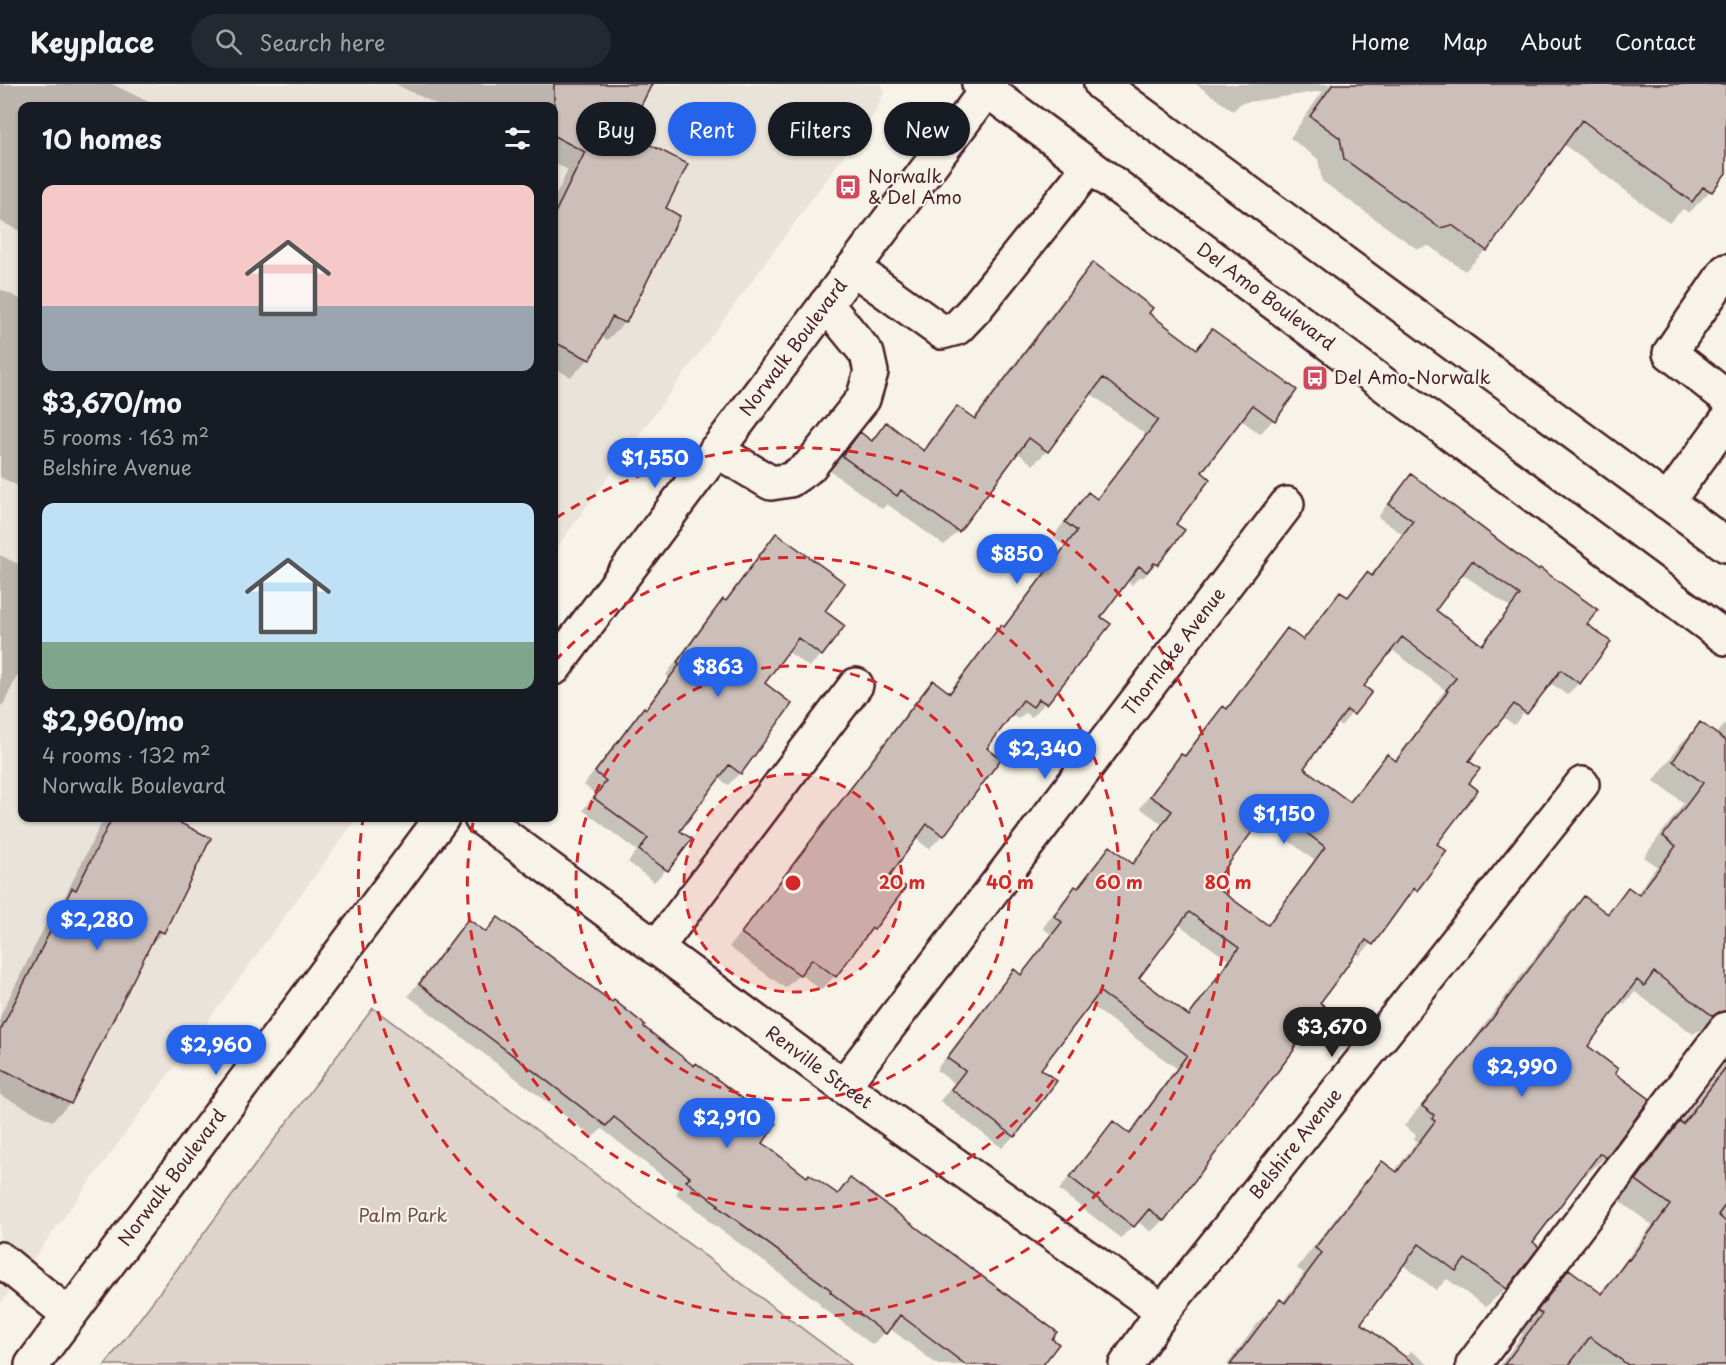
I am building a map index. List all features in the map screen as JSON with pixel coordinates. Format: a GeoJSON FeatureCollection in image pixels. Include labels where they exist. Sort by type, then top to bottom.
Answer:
{"type":"FeatureCollection","features":[{"type":"Feature","properties":{"kind":"main road"},"geometry":{"type":"LineString","coordinates":[[1101,84],[1726,545]]}},
{"type":"Feature","properties":{"kind":"main road","name":"Del Amo Boulevard"},"geometry":{"type":"LineString","coordinates":[[985,86],[1089,167],[1726,638]]}},
{"type":"Feature","properties":{"kind":"main road","name":"Norwalk Boulevard"},"geometry":{"type":"LineString","coordinates":[[558,663],[853,268],[985,86]]}},
{"type":"Feature","properties":{"kind":"main road"},"geometry":{"type":"LineString","coordinates":[[853,268],[942,332],[957,328],[975,309],[1089,167]]}},
{"type":"Feature","properties":{"kind":"main road"},"geometry":{"type":"LineString","coordinates":[[1723,283],[1670,353],[1726,398]]}},
{"type":"Feature","properties":{"kind":"main road"},"geometry":{"type":"LineString","coordinates":[[716,450],[771,483],[790,480],[809,467],[863,399],[871,372],[867,354],[825,304]]}},
{"type":"Feature","properties":{"kind":"main road"},"geometry":{"type":"LineString","coordinates":[[1667,502],[1726,421]]}},
{"type":"Feature","properties":{"kind":"main road","name":"Thornlake Avenue"},"geometry":{"type":"LineString","coordinates":[[843,1086],[1287,504]]}},
{"type":"Feature","properties":{"kind":"main road"},"geometry":{"type":"LineString","coordinates":[[656,948],[856,685]]}},
{"type":"Feature","properties":{"kind":"main road","name":"Belshire Avenue"},"geometry":{"type":"LineString","coordinates":[[1126,1365],[1163,1311],[1582,784]]}},
{"type":"Feature","properties":{"kind":"main road","name":"Norwalk Boulevard"},"geometry":{"type":"LineString","coordinates":[[32,1365],[439,822]]}},
{"type":"Feature","properties":{"kind":"main road","name":"Renville Street"},"geometry":{"type":"LineString","coordinates":[[486,822],[843,1086],[1163,1311]]}},
{"type":"Feature","properties":{"kind":"main road"},"geometry":{"type":"LineString","coordinates":[[1473,1365],[1726,1029]]}},
{"type":"Feature","properties":{"kind":"main road"},"geometry":{"type":"LineString","coordinates":[[0,1259],[69,1315]]}},
{"type":"Feature","properties":{"kind":"shaded area"},"geometry":{"type":"Polygon","coordinates":[[[0,84],[882,84],[884,92],[872,117],[872,102],[768,102],[768,156],[843,156],[558,546],[558,102],[18,102],[18,822],[354,822],[0,1304],[0,84]]]}},
{"type":"Feature","properties":{"kind":"green space","name":"Palm Park"},"geometry":{"type":"Polygon","coordinates":[[[373,1008],[851,1365],[105,1365],[373,1008]]]}},
{"type":"Feature","properties":{"kind":"building"},"geometry":{"type":"Polygon","coordinates":[[[554,84],[652,84],[643,102],[576,102],[576,147],[558,138],[558,102],[554,102],[554,84]]]}},
{"type":"Feature","properties":{"kind":"building"},"geometry":{"type":"Polygon","coordinates":[[[1333,84],[1726,84],[1726,173],[1712,192],[1703,187],[1692,202],[1582,120],[1487,251],[1452,225],[1440,228],[1344,159],[1340,138],[1310,116],[1333,84]]]}},
{"type":"Feature","properties":{"kind":"building"},"geometry":{"type":"Polygon","coordinates":[[[656,148],[668,156],[688,164],[666,208],[680,216],[626,323],[612,317],[590,360],[558,344],[558,207],[583,156],[656,156],[656,148]]]}},
{"type":"Feature","properties":{"kind":"building"},"geometry":{"type":"Polygon","coordinates":[[[1093,262],[1153,308],[1149,313],[1197,349],[1212,329],[1297,390],[1275,421],[1253,405],[1202,472],[1210,479],[1176,524],[1185,530],[1158,565],[1154,563],[1147,572],[1139,566],[1101,617],[1111,624],[1047,704],[1039,699],[1033,707],[1023,700],[987,748],[1001,759],[944,836],[927,824],[890,875],[906,887],[836,977],[812,959],[800,975],[741,933],[933,680],[950,693],[1001,625],[1004,627],[1077,531],[1065,522],[1088,492],[1097,499],[1158,420],[1103,378],[1048,452],[1029,438],[959,532],[901,490],[897,496],[842,456],[860,432],[872,441],[886,422],[924,451],[957,406],[975,419],[1093,262]]]}},
{"type":"Feature","properties":{"kind":"building"},"geometry":{"type":"Polygon","coordinates":[[[1411,474],[1538,570],[1540,568],[1598,610],[1587,624],[1611,642],[1580,684],[1561,670],[1527,714],[1514,704],[1469,761],[1480,769],[1469,783],[1478,790],[1437,844],[1447,851],[1417,891],[1414,888],[1373,945],[1366,940],[1320,1003],[1325,1006],[1294,1050],[1164,1221],[1149,1209],[1134,1227],[1070,1177],[1113,1121],[1130,1134],[1187,1055],[1100,992],[1041,1069],[1057,1081],[1015,1137],[951,1089],[965,1071],[947,1058],[1014,969],[1021,975],[1062,922],[1054,916],[1075,886],[1078,888],[1110,846],[1133,864],[1172,811],[1150,796],[1181,754],[1185,756],[1223,706],[1227,709],[1287,628],[1303,640],[1340,592],[1348,597],[1367,572],[1372,576],[1413,521],[1389,504],[1411,474]],[[1472,561],[1436,610],[1482,645],[1520,595],[1472,561]],[[1402,637],[1364,686],[1372,692],[1354,715],[1347,710],[1304,768],[1350,802],[1387,754],[1396,761],[1456,678],[1402,637]],[[1271,806],[1213,885],[1268,925],[1325,847],[1271,806]],[[1189,912],[1139,978],[1189,1016],[1239,948],[1189,912]]]}},
{"type":"Feature","properties":{"kind":"building"},"geometry":{"type":"Polygon","coordinates":[[[776,533],[845,583],[825,611],[845,626],[822,656],[798,638],[765,683],[792,704],[741,774],[729,765],[680,831],[692,839],[668,871],[639,850],[648,838],[594,798],[606,781],[595,772],[644,707],[646,709],[680,664],[677,662],[723,599],[726,601],[776,533]]]}},
{"type":"Feature","properties":{"kind":"building"},"geometry":{"type":"Polygon","coordinates":[[[1700,722],[1726,741],[1726,1011],[1713,1016],[1654,972],[1644,986],[1637,980],[1588,1046],[1618,1069],[1615,1073],[1650,1099],[1606,1158],[1600,1153],[1533,1242],[1539,1247],[1507,1289],[1465,1259],[1456,1271],[1419,1244],[1361,1323],[1416,1365],[1230,1365],[1280,1299],[1285,1303],[1322,1253],[1315,1248],[1382,1161],[1397,1172],[1435,1121],[1432,1119],[1434,1115],[1422,1106],[1489,1023],[1584,896],[1608,914],[1628,887],[1639,895],[1676,846],[1663,836],[1703,783],[1673,761],[1700,722]]]}},
{"type":"Feature","properties":{"kind":"building"},"geometry":{"type":"Polygon","coordinates":[[[110,822],[178,822],[211,838],[164,933],[158,930],[71,1104],[0,1068],[0,1031],[72,888],[76,890],[110,822]]]}},
{"type":"Feature","properties":{"kind":"building"},"geometry":{"type":"Polygon","coordinates":[[[498,917],[612,1002],[614,1000],[694,1066],[696,1063],[776,1124],[763,1143],[807,1177],[809,1174],[838,1194],[850,1178],[1057,1332],[1052,1339],[1059,1344],[1043,1365],[966,1365],[900,1315],[886,1334],[830,1292],[831,1290],[717,1206],[719,1205],[686,1181],[690,1177],[614,1117],[606,1126],[419,984],[468,919],[486,932],[498,917]]]}},
{"type":"Feature","properties":{"kind":"building"},"geometry":{"type":"Polygon","coordinates":[[[1726,1067],[1726,1204],[1718,1215],[1726,1222],[1726,1365],[1628,1365],[1590,1337],[1569,1365],[1504,1365],[1542,1314],[1537,1311],[1569,1269],[1602,1294],[1670,1205],[1636,1180],[1680,1121],[1683,1124],[1726,1067]]]}},
{"type":"Feature","properties":{"kind":"place","name":"Norwalk & Del Amo"},"geometry":{"type":"Point","coordinates":[848,187]}},
{"type":"Feature","properties":{"kind":"place","name":"Del Amo-Norwalk"},"geometry":{"type":"Point","coordinates":[1315,378]}}]}
